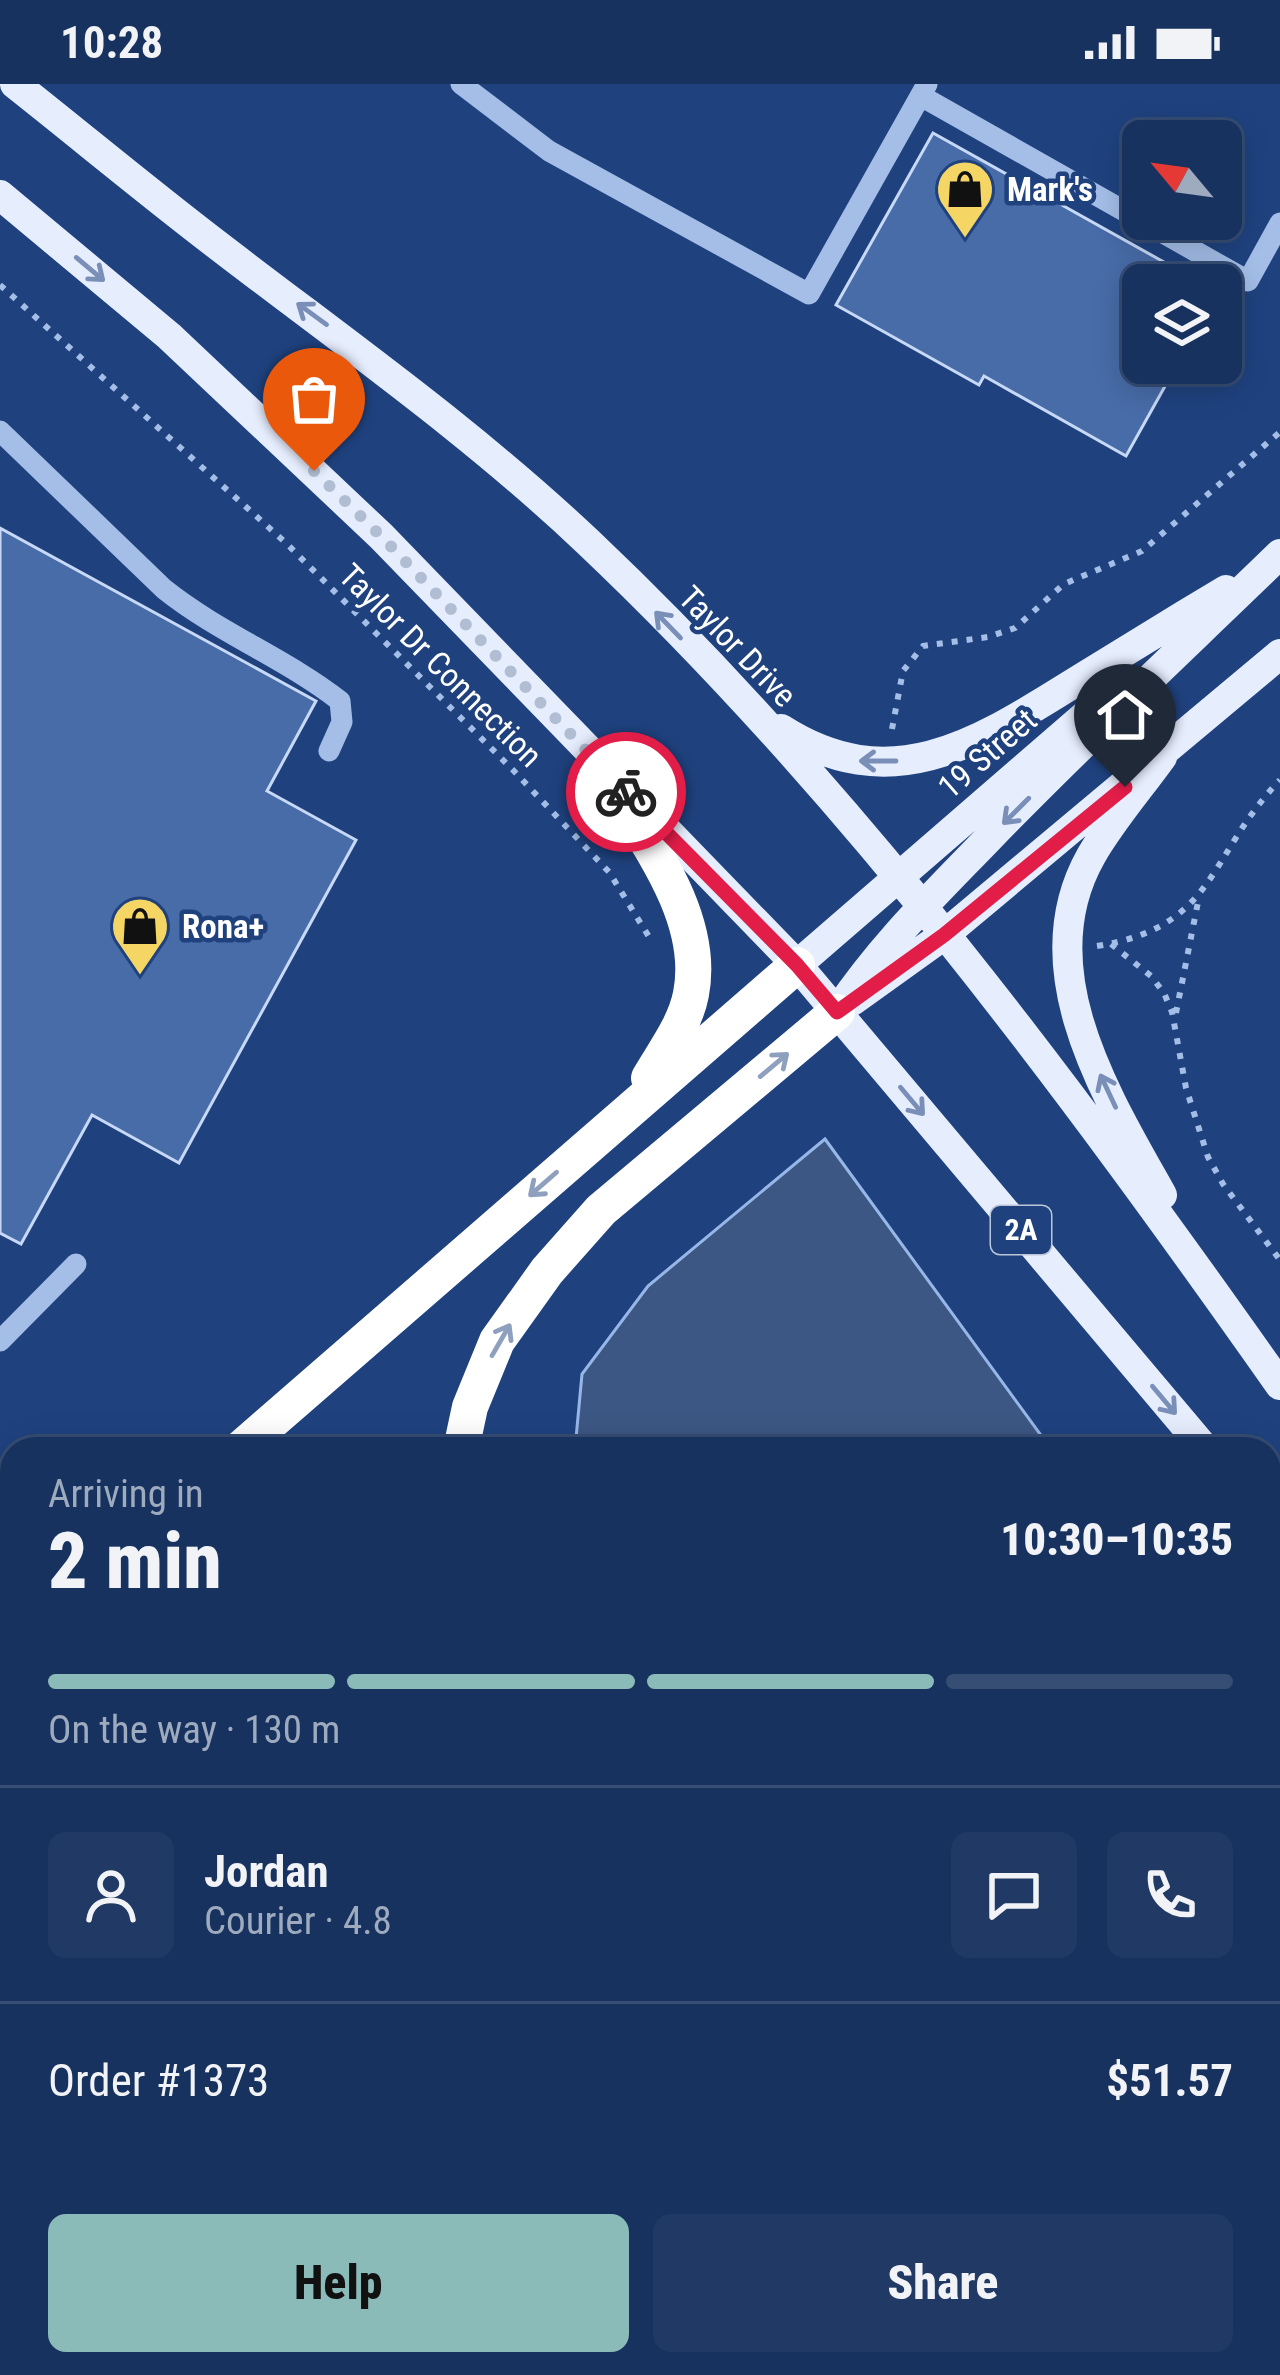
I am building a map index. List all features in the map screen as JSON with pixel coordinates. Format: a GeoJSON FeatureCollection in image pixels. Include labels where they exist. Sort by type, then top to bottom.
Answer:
{"type":"FeatureCollection","features":[{"type":"Feature","properties":{"kind":"highway"},"geometry":{"type":"LineString","coordinates":[[599,764],[686,913],[693,957],[691,995],[679,1028],[632,1107]]}},
{"type":"Feature","properties":{"kind":"highway"},"geometry":{"type":"LineString","coordinates":[[254,1437],[797,965]]}},
{"type":"Feature","properties":{"kind":"highway"},"geometry":{"type":"LineString","coordinates":[[464,1437],[470,1407],[497,1341],[547,1271],[601,1210],[837,1012]]}},
{"type":"Feature","properties":{"kind":"main road","name":"Taylor Drive"},"geometry":{"type":"LineString","coordinates":[[15,84],[506,467],[590,544],[750,710],[898,878],[1280,1385]]}},
{"type":"Feature","properties":{"kind":"main road"},"geometry":{"type":"LineString","coordinates":[[0,195],[169,336],[381,536],[797,965],[837,1012]]}},
{"type":"Feature","properties":{"kind":"main road"},"geometry":{"type":"LineString","coordinates":[[837,1012],[873,959],[921,908],[1280,551]]}},
{"type":"Feature","properties":{"kind":"main road","name":"19 Street"},"geometry":{"type":"LineString","coordinates":[[797,965],[1280,551]]}},
{"type":"Feature","properties":{"kind":"main road"},"geometry":{"type":"LineString","coordinates":[[750,710],[805,745],[845,759],[894,762],[936,756],[1015,719],[1241,580]]}},
{"type":"Feature","properties":{"kind":"main road"},"geometry":{"type":"LineString","coordinates":[[837,1012],[944,935],[1280,655]]}},
{"type":"Feature","properties":{"kind":"main road"},"geometry":{"type":"LineString","coordinates":[[1162,757],[1091,856],[1074,895],[1066,966],[1072,1004],[1087,1046],[1150,1174],[1223,1304]]}},
{"type":"Feature","properties":{"kind":"main road","name":"2A"},"geometry":{"type":"LineString","coordinates":[[837,1012],[1195,1437]]}},
{"type":"Feature","properties":{"kind":"lane"},"geometry":{"type":"LineString","coordinates":[[461,84],[549,151],[809,295],[924,90],[1248,281],[1280,223]]}},
{"type":"Feature","properties":{"kind":"lane"},"geometry":{"type":"LineString","coordinates":[[0,431],[164,590],[340,701],[342,722],[329,751]]}},
{"type":"Feature","properties":{"kind":"lane"},"geometry":{"type":"LineString","coordinates":[[0,1341],[76,1264]]}},
{"type":"Feature","properties":{"kind":"path","name":"Taylor Dr Connection"},"geometry":{"type":"LineString","coordinates":[[0,285],[286,544],[513,770],[609,872],[650,937],[653,960]]}},
{"type":"Feature","properties":{"kind":"path"},"geometry":{"type":"LineString","coordinates":[[890,739],[903,670],[913,653],[922,646],[988,637],[1015,628],[1064,584],[1142,550],[1280,432]]}},
{"type":"Feature","properties":{"kind":"path"},"geometry":{"type":"LineString","coordinates":[[1088,947],[1161,928],[1181,916],[1200,896],[1249,815],[1280,780]]}},
{"type":"Feature","properties":{"kind":"path"},"geometry":{"type":"LineString","coordinates":[[1175,1022],[1200,896]]}},
{"type":"Feature","properties":{"kind":"path"},"geometry":{"type":"LineString","coordinates":[[1111,944],[1151,976],[1164,993],[1208,1157],[1280,1260]]}},
{"type":"Feature","properties":{"kind":"water"},"geometry":{"type":"Polygon","coordinates":[[[825,1139],[1042,1437],[576,1437],[582,1374],[648,1286],[825,1139]]]}},
{"type":"Feature","properties":{"kind":"building"},"geometry":{"type":"Polygon","coordinates":[[[933,133],[1167,264],[1122,264],[1122,384],[1166,384],[1126,456],[984,376],[979,385],[836,305],[933,133]]]}},
{"type":"Feature","properties":{"kind":"building","name":"Rona+"},"geometry":{"type":"Polygon","coordinates":[[[0,528],[316,701],[267,791],[356,840],[179,1163],[92,1115],[21,1244],[0,1233],[0,528]]]}},
{"type":"Feature","properties":{"kind":"way so far"},"geometry":{"type":"LineString","coordinates":[[314,471],[626,792]]}},
{"type":"Feature","properties":{"kind":"place","name":"Mark's"},"geometry":{"type":"Point","coordinates":[965,240]}},
{"type":"Feature","properties":{"kind":"place","name":"Rona+"},"geometry":{"type":"Point","coordinates":[140,977]}},
{"type":"Feature","properties":{"kind":"route"},"geometry":{"type":"LineString","coordinates":[[626,792],[797,965],[837,1012],[944,935],[1125,787]]}}]}
